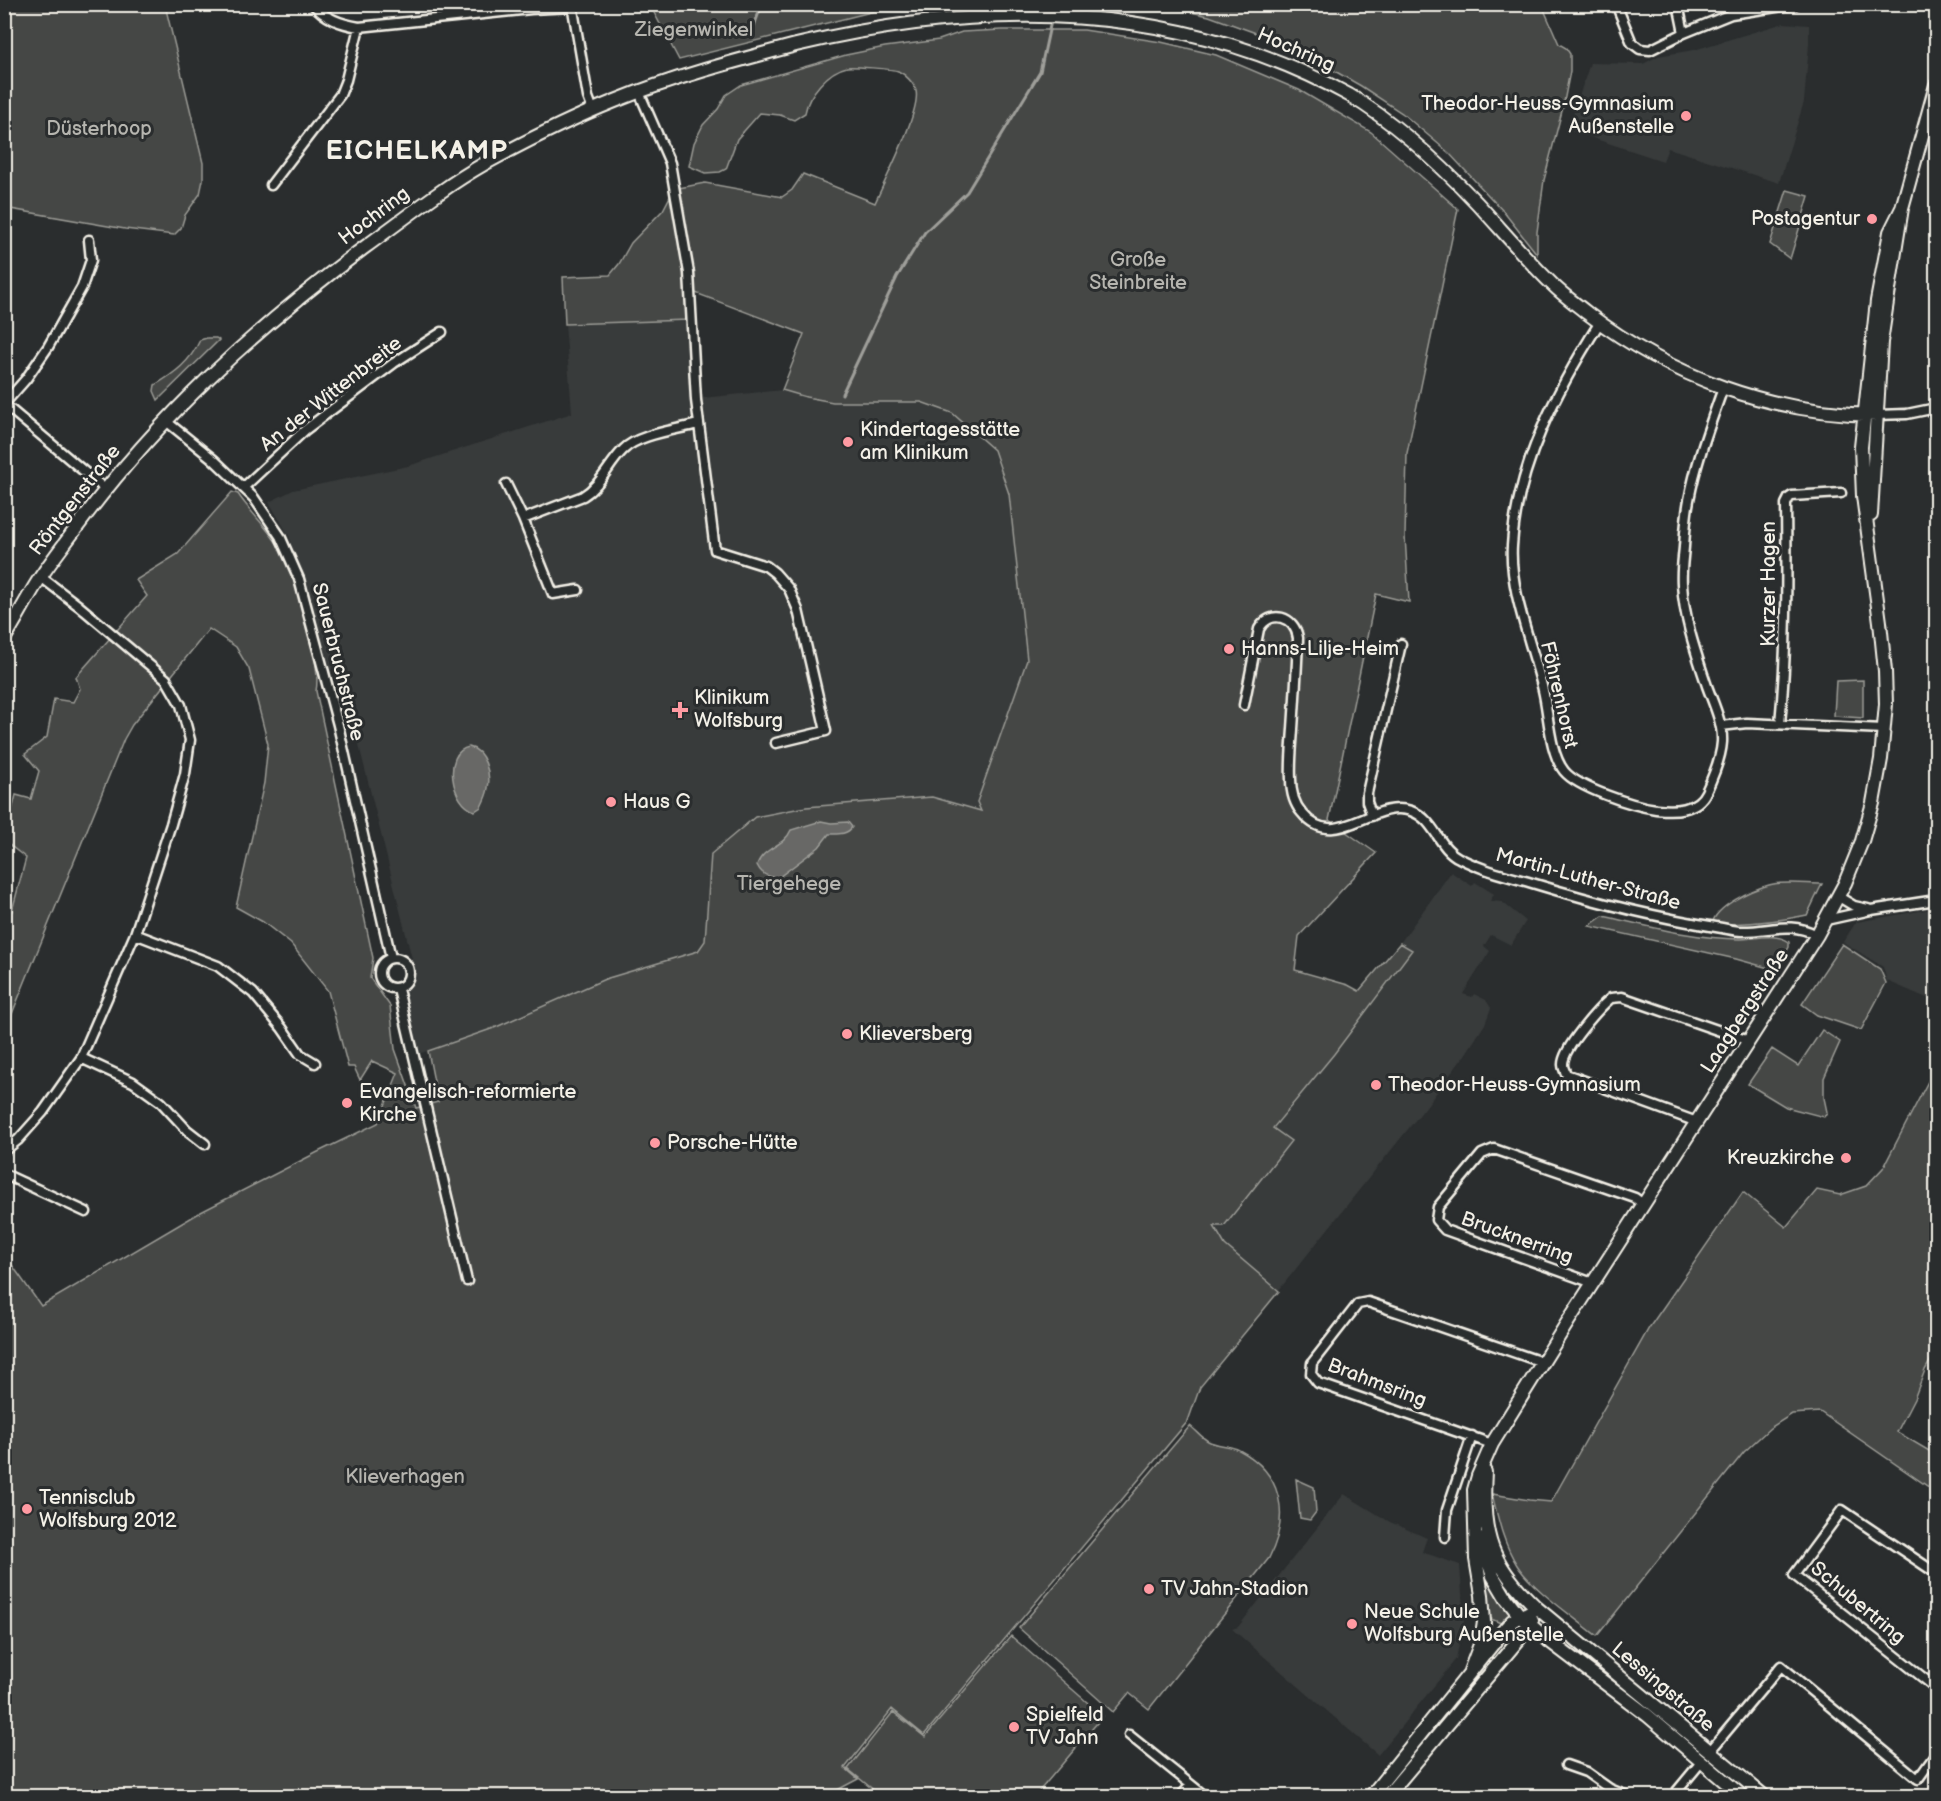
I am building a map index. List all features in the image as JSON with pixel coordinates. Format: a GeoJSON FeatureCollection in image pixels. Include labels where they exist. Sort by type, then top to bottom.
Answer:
{"type":"FeatureCollection","features":[{"type":"Feature","properties":{"kind":"street"},"geometry":{"type":"LineString","coordinates":[[313,4],[330,18],[344,25],[359,27],[572,6],[588,97],[593,110]]}},
{"type":"Feature","properties":{"kind":"street"},"geometry":{"type":"LineString","coordinates":[[1616,4],[1632,43],[1640,49],[1650,50],[1731,14],[1796,4]]}},
{"type":"Feature","properties":{"kind":"street"},"geometry":{"type":"LineString","coordinates":[[1678,4],[1684,33]]}},
{"type":"Feature","properties":{"kind":"street"},"geometry":{"type":"LineString","coordinates":[[1729,4],[1731,14]]}},
{"type":"Feature","properties":{"kind":"street","name":"Hochring"},"geometry":{"type":"LineString","coordinates":[[166,421],[242,345],[310,288],[431,198],[482,166],[593,110],[707,68],[844,32],[961,14],[1038,12],[1131,18],[1203,35],[1301,70],[1351,97],[1392,124],[1451,176],[1558,290],[1600,322],[1661,362],[1723,388],[1778,404],[1877,415]]}},
{"type":"Feature","properties":{"kind":"street"},"geometry":{"type":"LineString","coordinates":[[271,185],[340,95],[359,27]]}},
{"type":"Feature","properties":{"kind":"street"},"geometry":{"type":"LineString","coordinates":[[1902,208],[1936,85]]}},
{"type":"Feature","properties":{"kind":"street"},"geometry":{"type":"LineString","coordinates":[[639,92],[659,135],[674,180],[689,273],[698,424],[715,550],[752,560],[775,573],[789,589],[798,610],[826,731],[776,743]]}},
{"type":"Feature","properties":{"kind":"street","name":"Laagbergstraße"},"geometry":{"type":"LineString","coordinates":[[1470,1671],[1481,1642],[1484,1622],[1476,1559],[1474,1490],[1492,1443],[1826,920],[1839,897],[1862,841],[1873,803],[1881,759],[1886,704],[1884,653],[1863,496],[1861,447],[1877,301],[1890,232],[1902,208]]}},
{"type":"Feature","properties":{"kind":"street","name":"Laagbergstraße"},"geometry":{"type":"LineString","coordinates":[[1869,534],[1881,342],[1902,208]]}},
{"type":"Feature","properties":{"kind":"street"},"geometry":{"type":"LineString","coordinates":[[89,240],[91,260],[82,287],[48,347],[5,404],[105,489]]}},
{"type":"Feature","properties":{"kind":"street","name":"Föhrenhorst"},"geometry":{"type":"LineString","coordinates":[[1600,322],[1571,369],[1541,431],[1518,498],[1511,550],[1519,602],[1543,690],[1558,763],[1575,781],[1630,804],[1660,809],[1683,809],[1696,805],[1707,790],[1721,748],[1721,726],[1684,608],[1681,574],[1689,500],[1700,455],[1723,388]]}},
{"type":"Feature","properties":{"kind":"street","name":"An der Wittenbreite"},"geometry":{"type":"LineString","coordinates":[[244,487],[305,430],[394,363],[442,332]]}},
{"type":"Feature","properties":{"kind":"street"},"geometry":{"type":"LineString","coordinates":[[1877,415],[1906,414],[1936,408]]}},
{"type":"Feature","properties":{"kind":"street","name":"Sauerbruchstraße"},"geometry":{"type":"LineString","coordinates":[[166,421],[213,459],[254,498],[280,536],[299,579],[338,725],[391,958]]}},
{"type":"Feature","properties":{"kind":"street","name":"Röntgenstraße"},"geometry":{"type":"LineString","coordinates":[[4,639],[40,577],[105,489],[166,421]]}},
{"type":"Feature","properties":{"kind":"street"},"geometry":{"type":"LineString","coordinates":[[523,519],[591,491],[619,454],[631,443],[698,424]]}},
{"type":"Feature","properties":{"kind":"street"},"geometry":{"type":"LineString","coordinates":[[506,484],[523,519],[553,594],[578,590]]}},
{"type":"Feature","properties":{"kind":"street","name":"Kurzer Hagen"},"geometry":{"type":"LineString","coordinates":[[1780,724],[1786,634],[1786,504],[1792,496],[1841,493]]}},
{"type":"Feature","properties":{"kind":"street"},"geometry":{"type":"LineString","coordinates":[[4,1151],[18,1140],[43,1112],[81,1058],[135,934],[171,824],[185,774],[190,740],[181,705],[166,679],[79,606],[40,577]]}},
{"type":"Feature","properties":{"kind":"street","name":"Martin-Luther-Straße"},"geometry":{"type":"LineString","coordinates":[[1244,705],[1259,629],[1269,619],[1278,617],[1286,619],[1297,630],[1298,638],[1291,779],[1296,803],[1309,820],[1332,829],[1346,827],[1391,809],[1402,809],[1413,812],[1430,824],[1456,857],[1483,869],[1595,902],[1722,928],[1742,931],[1790,927],[1805,928],[1817,934]]}},
{"type":"Feature","properties":{"kind":"street"},"geometry":{"type":"LineString","coordinates":[[1372,816],[1367,802],[1367,793],[1401,644]]}},
{"type":"Feature","properties":{"kind":"street"},"geometry":{"type":"LineString","coordinates":[[1721,726],[1747,723],[1884,729]]}},
{"type":"Feature","properties":{"kind":"street"},"geometry":{"type":"LineString","coordinates":[[1839,897],[1854,906],[1871,910]]}},
{"type":"Feature","properties":{"kind":"street"},"geometry":{"type":"LineString","coordinates":[[1826,920],[1936,900]]}},
{"type":"Feature","properties":{"kind":"street"},"geometry":{"type":"LineString","coordinates":[[135,934],[218,966],[253,993],[300,1054],[315,1063]]}},
{"type":"Feature","properties":{"kind":"street"},"geometry":{"type":"LineString","coordinates":[[391,958],[403,960],[410,970],[407,982],[398,989],[386,987],[379,977],[382,965],[391,958]]}},
{"type":"Feature","properties":{"kind":"street"},"geometry":{"type":"LineString","coordinates":[[398,989],[467,1281]]}},
{"type":"Feature","properties":{"kind":"street"},"geometry":{"type":"LineString","coordinates":[[1697,1122],[1566,1074],[1563,1064],[1566,1052],[1611,998],[1622,997],[1749,1041]]}},
{"type":"Feature","properties":{"kind":"street"},"geometry":{"type":"LineString","coordinates":[[81,1058],[133,1082],[161,1101],[187,1130],[205,1144]]}},
{"type":"Feature","properties":{"kind":"street","name":"Brucknerring"},"geometry":{"type":"LineString","coordinates":[[1593,1282],[1446,1230],[1436,1220],[1438,1207],[1482,1154],[1494,1149],[1635,1198],[1644,1204]]}},
{"type":"Feature","properties":{"kind":"street"},"geometry":{"type":"LineString","coordinates":[[4,1174],[86,1212]]}},
{"type":"Feature","properties":{"kind":"street","name":"Brahmsring"},"geometry":{"type":"LineString","coordinates":[[1492,1443],[1318,1383],[1311,1374],[1312,1363],[1358,1304],[1368,1302],[1542,1362]]}},
{"type":"Feature","properties":{"kind":"street"},"geometry":{"type":"LineString","coordinates":[[1445,1537],[1447,1510],[1472,1436]]}},
{"type":"Feature","properties":{"kind":"street","name":"Laagbergstraße"},"geometry":{"type":"LineString","coordinates":[[1485,1459],[1484,1511],[1489,1542],[1507,1576],[1537,1608]]}},
{"type":"Feature","properties":{"kind":"street","name":"Schubertring"},"geometry":{"type":"LineString","coordinates":[[1936,1573],[1842,1510],[1794,1575],[1936,1688]]}},
{"type":"Feature","properties":{"kind":"street","name":"Laagbergstraße"},"geometry":{"type":"LineString","coordinates":[[1476,1524],[1493,1576],[1506,1598],[1530,1626]]}},
{"type":"Feature","properties":{"kind":"street"},"geometry":{"type":"LineString","coordinates":[[1371,1797],[1504,1630],[1520,1616],[1537,1608]]}},
{"type":"Feature","properties":{"kind":"street"},"geometry":{"type":"LineString","coordinates":[[1387,1797],[1530,1626],[1537,1608]]}},
{"type":"Feature","properties":{"kind":"street","name":"Lessingstraße"},"geometry":{"type":"LineString","coordinates":[[1537,1608],[1706,1756],[1742,1797]]}},
{"type":"Feature","properties":{"kind":"street","name":"Lessingstraße"},"geometry":{"type":"LineString","coordinates":[[1530,1626],[1647,1715],[1764,1797]]}},
{"type":"Feature","properties":{"kind":"street"},"geometry":{"type":"LineString","coordinates":[[1706,1756],[1781,1666],[1918,1779],[1936,1754]]}},
{"type":"Feature","properties":{"kind":"street"},"geometry":{"type":"LineString","coordinates":[[1129,1735],[1204,1797]]}},
{"type":"Feature","properties":{"kind":"street","name":"Lessingstraße"},"geometry":{"type":"LineString","coordinates":[[1673,1797],[1706,1756]]}},
{"type":"Feature","properties":{"kind":"street"},"geometry":{"type":"LineString","coordinates":[[1566,1765],[1586,1772],[1610,1789],[1627,1797]]}},
{"type":"Feature","properties":{"kind":"street"},"geometry":{"type":"LineString","coordinates":[[1181,1797],[1191,1785]]}},
{"type":"Feature","properties":{"kind":"shaded area","name":"Theodor-Heuss-Gymnasium Außenstelle"},"geometry":{"type":"Polygon","coordinates":[[[1784,23],[1809,25],[1809,45],[1804,102],[1779,183],[1668,148],[1663,161],[1568,130],[1590,63],[1643,64],[1658,56],[1694,50],[1784,23]]]}},
{"type":"Feature","properties":{"kind":"shaded area","name":"Klinikum Wolfsburg"},"geometry":{"type":"Polygon","coordinates":[[[688,320],[692,399],[782,390],[805,334],[974,390],[1009,494],[1027,660],[977,802],[982,811],[932,797],[879,802],[711,854],[705,942],[698,951],[605,979],[494,1029],[418,1054],[406,992],[416,975],[343,681],[330,668],[289,536],[269,502],[293,490],[408,466],[572,413],[565,324],[688,320]]]}},
{"type":"Feature","properties":{"kind":"shaded area"},"geometry":{"type":"Polygon","coordinates":[[[469,747],[475,749],[483,758],[489,776],[485,798],[481,807],[475,811],[467,807],[460,799],[453,779],[455,758],[469,747]]]}},
{"type":"Feature","properties":{"kind":"shaded area"},"geometry":{"type":"Polygon","coordinates":[[[821,821],[848,822],[852,827],[845,833],[829,834],[819,847],[779,877],[769,876],[761,871],[757,865],[760,859],[784,840],[791,830],[821,821]]]}},
{"type":"Feature","properties":{"kind":"shaded area","name":"Theodor-Heuss-Gymnasium"},"geometry":{"type":"Polygon","coordinates":[[[1451,872],[1472,886],[1475,882],[1494,894],[1490,901],[1502,902],[1526,921],[1511,945],[1491,935],[1484,946],[1490,951],[1463,994],[1472,997],[1474,994],[1486,1000],[1491,1008],[1485,1024],[1425,1108],[1279,1290],[1225,1245],[1214,1226],[1232,1178],[1334,1054],[1412,951],[1400,943],[1451,872]]]}},
{"type":"Feature","properties":{"kind":"shaded area"},"geometry":{"type":"Polygon","coordinates":[[[1936,908],[1936,1002],[1887,981],[1883,967],[1843,942],[1856,922],[1936,908]]]}},
{"type":"Feature","properties":{"kind":"shaded area","name":"Neue Schule Wolfsburg Außenstelle"},"geometry":{"type":"Polygon","coordinates":[[[1344,1494],[1390,1522],[1427,1538],[1422,1552],[1460,1565],[1464,1621],[1456,1659],[1378,1755],[1232,1629],[1238,1627],[1344,1494]]]}},
{"type":"Feature","properties":{"kind":"green space","name":"Düsterhoop"},"geometry":{"type":"Polygon","coordinates":[[[4,5],[165,5],[203,163],[200,194],[185,215],[181,228],[174,235],[125,229],[5,208],[4,5]]]}},
{"type":"Feature","properties":{"kind":"green space","name":"Ziegenwinkel"},"geometry":{"type":"Polygon","coordinates":[[[650,5],[899,5],[679,60],[650,5]]]}},
{"type":"Feature","properties":{"kind":"green space"},"geometry":{"type":"Polygon","coordinates":[[[1159,5],[1542,5],[1559,44],[1570,54],[1570,71],[1544,180],[1537,232],[1537,254],[1503,211],[1449,153],[1402,113],[1361,86],[1289,45],[1209,16],[1159,5]]]}},
{"type":"Feature","properties":{"kind":"green space"},"geometry":{"type":"Polygon","coordinates":[[[1084,30],[1161,42],[1216,55],[1299,90],[1371,132],[1458,209],[1407,453],[1405,536],[1409,602],[1376,594],[1329,820],[1376,853],[1299,936],[1295,970],[1348,985],[1359,991],[1400,943],[1412,950],[1334,1054],[1273,1128],[1291,1141],[1224,1226],[1214,1226],[1225,1245],[1279,1291],[1200,1387],[1188,1421],[924,1735],[892,1709],[845,1768],[858,1779],[826,1796],[5,1796],[5,1255],[41,1306],[201,1212],[378,1123],[398,1073],[372,1061],[360,1080],[354,1067],[348,1067],[328,991],[291,944],[263,922],[236,907],[264,783],[268,744],[249,669],[236,647],[209,629],[132,725],[124,739],[5,1031],[5,909],[12,911],[26,858],[7,843],[5,837],[16,795],[31,799],[39,771],[25,754],[47,737],[54,699],[73,702],[80,689],[76,677],[147,596],[136,580],[178,554],[232,492],[238,494],[278,545],[299,595],[311,639],[317,677],[316,691],[373,958],[370,978],[390,1006],[395,1049],[416,1108],[438,1102],[428,1051],[494,1028],[605,979],[698,951],[705,941],[711,854],[755,817],[806,807],[932,797],[981,811],[977,802],[1027,660],[1009,494],[994,450],[952,413],[921,402],[833,402],[782,390],[804,334],[688,290],[688,320],[565,324],[563,277],[610,275],[631,243],[663,210],[674,189],[705,183],[782,197],[792,190],[803,174],[875,203],[908,130],[916,101],[916,91],[913,85],[898,71],[847,67],[840,69],[820,85],[810,99],[805,113],[794,120],[780,115],[760,113],[737,139],[726,169],[720,172],[705,173],[689,166],[694,143],[703,125],[718,109],[726,95],[741,85],[846,55],[939,40],[962,32],[1084,30]]]}},
{"type":"Feature","properties":{"kind":"green space"},"geometry":{"type":"Polygon","coordinates":[[[1787,190],[1809,196],[1790,259],[1770,244],[1787,190]]]}},
{"type":"Feature","properties":{"kind":"green space"},"geometry":{"type":"Polygon","coordinates":[[[207,338],[219,340],[158,400],[154,391],[155,385],[181,366],[192,355],[200,340],[207,338]]]}},
{"type":"Feature","properties":{"kind":"green space"},"geometry":{"type":"Polygon","coordinates":[[[1863,680],[1863,718],[1834,716],[1836,681],[1863,680]]]}},
{"type":"Feature","properties":{"kind":"green space"},"geometry":{"type":"Polygon","coordinates":[[[1781,883],[1822,884],[1807,915],[1760,922],[1712,924],[1715,917],[1727,905],[1762,887],[1781,883]]]}},
{"type":"Feature","properties":{"kind":"green space"},"geometry":{"type":"Polygon","coordinates":[[[1603,916],[1705,937],[1739,939],[1778,937],[1789,942],[1789,947],[1776,970],[1589,926],[1603,916]]]}},
{"type":"Feature","properties":{"kind":"green space"},"geometry":{"type":"Polygon","coordinates":[[[1842,944],[1880,969],[1886,983],[1861,1030],[1817,1015],[1802,1004],[1842,944]]]}},
{"type":"Feature","properties":{"kind":"green space"},"geometry":{"type":"Polygon","coordinates":[[[1822,1030],[1840,1042],[1824,1078],[1827,1112],[1824,1117],[1786,1107],[1748,1084],[1772,1049],[1798,1066],[1822,1030]]]}},
{"type":"Feature","properties":{"kind":"green space"},"geometry":{"type":"Polygon","coordinates":[[[1936,1066],[1936,1351],[1897,1432],[1936,1455],[1936,1492],[1820,1412],[1792,1414],[1770,1428],[1744,1452],[1597,1636],[1543,1593],[1517,1565],[1505,1539],[1492,1494],[1551,1502],[1649,1328],[1743,1192],[1786,1227],[1817,1190],[1840,1195],[1866,1186],[1883,1168],[1936,1066]]]}},
{"type":"Feature","properties":{"kind":"green space","name":"TV Jahn-Stadion"},"geometry":{"type":"Polygon","coordinates":[[[1190,1426],[1208,1441],[1239,1450],[1265,1471],[1278,1497],[1280,1511],[1276,1542],[1269,1558],[1149,1709],[1129,1693],[1113,1712],[1019,1628],[1190,1426]]]}},
{"type":"Feature","properties":{"kind":"green space"},"geometry":{"type":"Polygon","coordinates":[[[1296,1479],[1314,1487],[1316,1512],[1310,1520],[1300,1518],[1296,1479]]]}},
{"type":"Feature","properties":{"kind":"green space"},"geometry":{"type":"Polygon","coordinates":[[[1485,1577],[1511,1614],[1503,1624],[1489,1618],[1485,1577]]]}},
{"type":"Feature","properties":{"kind":"green space","name":"Spielfeld TV Jahn"},"geometry":{"type":"Polygon","coordinates":[[[1011,1636],[1103,1716],[1035,1796],[881,1796],[848,1769],[893,1712],[925,1737],[1011,1636]]]}},
{"type":"Feature","properties":{"kind":"waterway"},"geometry":{"type":"LineString","coordinates":[[754,26],[762,4]]}},
{"type":"Feature","properties":{"kind":"waterway"},"geometry":{"type":"LineString","coordinates":[[1052,15],[1054,4]]}},
{"type":"Feature","properties":{"kind":"waterway"},"geometry":{"type":"LineString","coordinates":[[842,394],[897,277],[925,232],[967,192],[1040,72],[1051,21]]}},
{"type":"Feature","properties":{"kind":"place","name":"Theodor-Heuss-Gymnasium Außenstelle"},"geometry":{"type":"Point","coordinates":[1686,116]}},
{"type":"Feature","properties":{"kind":"place","name":"Postagentur"},"geometry":{"type":"Point","coordinates":[1872,219]}},
{"type":"Feature","properties":{"kind":"place","name":"Kindertagesstätte am Klinikum"},"geometry":{"type":"Point","coordinates":[848,442]}},
{"type":"Feature","properties":{"kind":"place","name":"Hanns-Lilje-Heim"},"geometry":{"type":"Point","coordinates":[1229,649]}},
{"type":"Feature","properties":{"kind":"place","name":"Klinikum Wolfsburg"},"geometry":{"type":"Point","coordinates":[680,710]}},
{"type":"Feature","properties":{"kind":"place","name":"Haus G"},"geometry":{"type":"Point","coordinates":[611,802]}},
{"type":"Feature","properties":{"kind":"place","name":"Klieversberg"},"geometry":{"type":"Point","coordinates":[847,1034]}},
{"type":"Feature","properties":{"kind":"place","name":"Theodor-Heuss-Gymnasium"},"geometry":{"type":"Point","coordinates":[1376,1085]}},
{"type":"Feature","properties":{"kind":"place","name":"Evangelisch-reformierte Kirche"},"geometry":{"type":"Point","coordinates":[347,1103]}},
{"type":"Feature","properties":{"kind":"place","name":"Porsche-Hütte"},"geometry":{"type":"Point","coordinates":[655,1143]}},
{"type":"Feature","properties":{"kind":"place","name":"Kreuzkirche"},"geometry":{"type":"Point","coordinates":[1846,1158]}},
{"type":"Feature","properties":{"kind":"place","name":"Tennisclub Wolfsburg 2012"},"geometry":{"type":"Point","coordinates":[27,1509]}},
{"type":"Feature","properties":{"kind":"place","name":"TV Jahn-Stadion"},"geometry":{"type":"Point","coordinates":[1149,1589]}},
{"type":"Feature","properties":{"kind":"place","name":"Neue Schule Wolfsburg Außenstelle"},"geometry":{"type":"Point","coordinates":[1352,1624]}},
{"type":"Feature","properties":{"kind":"place","name":"Spielfeld TV Jahn"},"geometry":{"type":"Point","coordinates":[1014,1727]}},
{"type":"Feature","properties":{"kind":"district","name":"EICHELKAMP"},"geometry":{"type":"Point","coordinates":[417,151]}},
{"type":"Feature","properties":{"kind":"park label","name":"Große Steinbreite"},"geometry":{"type":"Point","coordinates":[1138,272]}},
{"type":"Feature","properties":{"kind":"park label","name":"Tiergehege"},"geometry":{"type":"Point","coordinates":[789,884]}},
{"type":"Feature","properties":{"kind":"park label","name":"Klieverhagen"},"geometry":{"type":"Point","coordinates":[405,1477]}}]}
